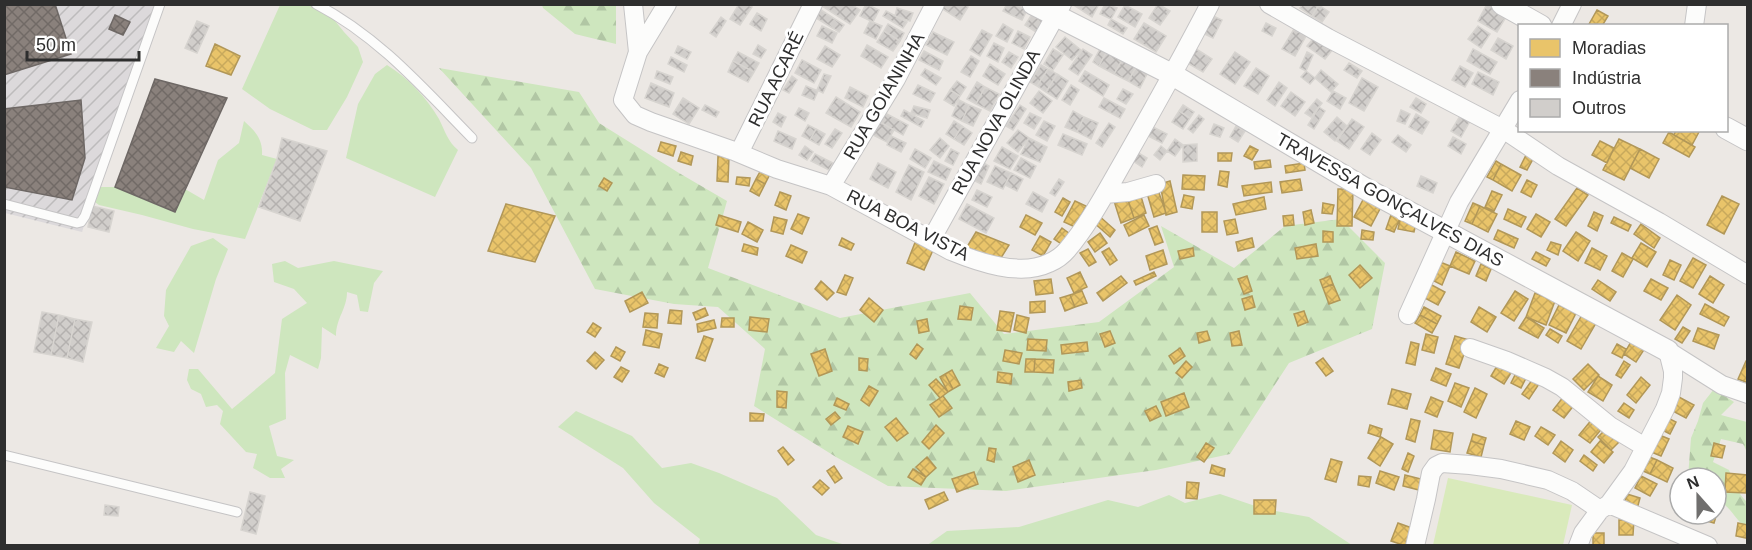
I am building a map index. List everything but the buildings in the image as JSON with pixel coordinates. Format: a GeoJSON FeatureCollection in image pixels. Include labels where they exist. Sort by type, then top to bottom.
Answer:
{"type":"FeatureCollection","features":[{"type":"Feature","properties":{"kind":"street"},"geometry":{"type":"LineString","coordinates":[[633,4],[638,52]]}},
{"type":"Feature","properties":{"kind":"street"},"geometry":{"type":"LineString","coordinates":[[638,52],[667,4]]}},
{"type":"Feature","properties":{"kind":"street","name":"RUA ACARÉ"},"geometry":{"type":"LineString","coordinates":[[739,153],[813,4]]}},
{"type":"Feature","properties":{"kind":"street","name":"RUA GOIANINHA"},"geometry":{"type":"LineString","coordinates":[[831,186],[896,79],[935,4]]}},
{"type":"Feature","properties":{"kind":"street","name":"TRAVESSA GONÇALVES DIAS"},"geometry":{"type":"LineString","coordinates":[[1034,4],[1058,10],[1364,188],[1668,351],[1722,385],[1748,394]]}},
{"type":"Feature","properties":{"kind":"street","name":"RUA BOA VISTA"},"geometry":{"type":"LineString","coordinates":[[638,52],[623,100],[634,114],[777,169],[831,186],[965,257],[998,266],[1034,267],[1046,265],[1065,252],[1105,194],[1173,75],[1210,4]]}},
{"type":"Feature","properties":{"kind":"street"},"geometry":{"type":"LineString","coordinates":[[1269,4],[1337,43],[1503,129],[1558,166],[1748,275]]}},
{"type":"Feature","properties":{"kind":"street"},"geometry":{"type":"LineString","coordinates":[[1502,4],[1537,24]]}},
{"type":"Feature","properties":{"kind":"street"},"geometry":{"type":"LineString","coordinates":[[1562,24],[1572,4]]}},
{"type":"Feature","properties":{"kind":"street"},"geometry":{"type":"LineString","coordinates":[[1694,24],[1697,4]]}},
{"type":"Feature","properties":{"kind":"street","name":"RUA NOVA OLINDA"},"geometry":{"type":"LineString","coordinates":[[931,240],[1058,10]]}},
{"type":"Feature","properties":{"kind":"street"},"geometry":{"type":"LineString","coordinates":[[1408,315],[1445,232],[1470,184],[1518,103]]}},
{"type":"Feature","properties":{"kind":"street"},"geometry":{"type":"LineString","coordinates":[[1728,129],[1748,140]]}},
{"type":"Feature","properties":{"kind":"street"},"geometry":{"type":"LineString","coordinates":[[1105,194],[1128,192],[1156,184]]}},
{"type":"Feature","properties":{"kind":"street"},"geometry":{"type":"LineString","coordinates":[[1470,348],[1507,361],[1562,387],[1611,426],[1645,447]]}},
{"type":"Feature","properties":{"kind":"street"},"geometry":{"type":"LineString","coordinates":[[1578,546],[1583,533],[1633,471],[1665,409],[1674,378],[1668,351]]}},
{"type":"Feature","properties":{"kind":"street"},"geometry":{"type":"LineString","coordinates":[[1415,546],[1431,473],[1436,466],[1442,463],[1501,469],[1548,480],[1604,507],[1708,546]]}},
{"type":"Feature","properties":{"kind":"lane"},"geometry":{"type":"LineString","coordinates":[[4,204],[77,223],[81,222],[160,4]]}},
{"type":"Feature","properties":{"kind":"lane"},"geometry":{"type":"LineString","coordinates":[[316,4],[350,25],[399,63],[472,138]]}},
{"type":"Feature","properties":{"kind":"lane"},"geometry":{"type":"LineString","coordinates":[[4,455],[237,512]]}},
{"type":"Feature","properties":{"kind":"shaded area"},"geometry":{"type":"Polygon","coordinates":[[[5,5],[155,5],[82,232],[5,213],[5,5]]]}},
{"type":"Feature","properties":{"kind":"green space"},"geometry":{"type":"Polygon","coordinates":[[[280,5],[311,5],[327,11],[358,47],[363,62],[347,97],[327,130],[313,130],[270,109],[242,89],[280,5]]]}},
{"type":"Feature","properties":{"kind":"green space"},"geometry":{"type":"Polygon","coordinates":[[[542,5],[616,5],[616,44],[575,34],[542,5]]]}},
{"type":"Feature","properties":{"kind":"green space"},"geometry":{"type":"Polygon","coordinates":[[[387,65],[423,96],[439,119],[449,140],[458,150],[435,197],[346,158],[358,104],[375,74],[387,65]]]}},
{"type":"Feature","properties":{"kind":"green space"},"geometry":{"type":"Polygon","coordinates":[[[439,68],[579,92],[599,123],[727,201],[708,268],[840,318],[970,293],[1004,334],[1099,322],[1174,267],[1161,226],[1234,268],[1285,226],[1341,219],[1385,263],[1372,329],[1289,363],[1230,454],[1156,470],[1006,491],[888,486],[754,406],[765,349],[718,307],[674,304],[595,289],[531,168],[439,68]]]}},
{"type":"Feature","properties":{"kind":"green space"},"geometry":{"type":"Polygon","coordinates":[[[244,121],[258,136],[262,155],[277,159],[245,239],[193,229],[99,205],[92,200],[100,187],[115,187],[174,212],[185,189],[204,200],[218,160],[239,143],[244,121]]]}},
{"type":"Feature","properties":{"kind":"green space"},"geometry":{"type":"Polygon","coordinates":[[[213,238],[228,249],[216,279],[194,353],[181,341],[174,352],[156,348],[169,326],[164,316],[166,290],[191,246],[213,238]]]}},
{"type":"Feature","properties":{"kind":"green space"},"geometry":{"type":"Polygon","coordinates":[[[285,261],[298,268],[334,261],[383,271],[374,283],[368,312],[360,311],[357,295],[347,292],[336,336],[322,327],[321,358],[318,369],[290,355],[285,373],[286,419],[269,426],[277,456],[294,460],[281,469],[285,478],[270,478],[253,468],[257,454],[246,452],[220,424],[223,411],[217,405],[206,407],[201,394],[191,389],[187,380],[189,369],[198,369],[232,409],[275,373],[282,319],[307,303],[294,289],[274,282],[272,264],[285,261]]]}},
{"type":"Feature","properties":{"kind":"green space"},"geometry":{"type":"Polygon","coordinates":[[[1714,389],[1734,402],[1721,415],[1747,422],[1747,452],[1743,444],[1721,439],[1713,462],[1721,466],[1689,466],[1691,438],[1703,403],[1714,389]]]}},
{"type":"Feature","properties":{"kind":"green space"},"geometry":{"type":"Polygon","coordinates":[[[576,411],[632,436],[662,468],[691,463],[719,473],[777,498],[816,535],[845,545],[698,545],[700,539],[654,503],[623,468],[558,427],[576,411]]]}},
{"type":"Feature","properties":{"kind":"green space"},"geometry":{"type":"Polygon","coordinates":[[[1728,470],[1738,491],[1747,502],[1747,528],[1728,508],[1728,470]]]}},
{"type":"Feature","properties":{"kind":"green space"},"geometry":{"type":"Polygon","coordinates":[[[1448,478],[1572,505],[1563,545],[1433,545],[1448,478]]]}},
{"type":"Feature","properties":{"kind":"green space"},"geometry":{"type":"Polygon","coordinates":[[[1220,494],[1264,509],[1309,517],[1352,545],[926,546],[947,531],[1019,527],[1108,500],[1138,507],[1169,495],[1185,503],[1220,494]]]}}]}
